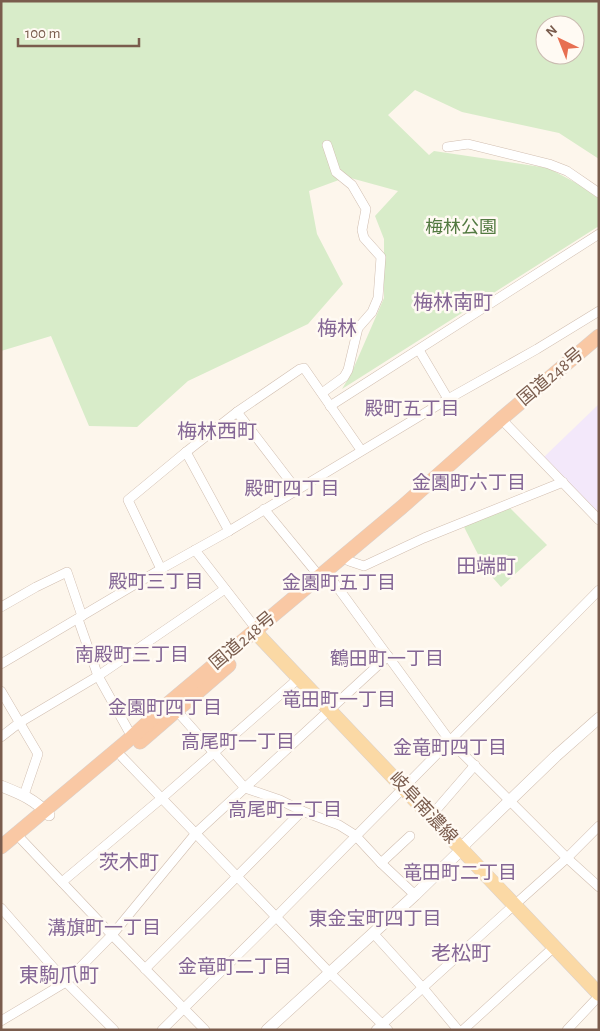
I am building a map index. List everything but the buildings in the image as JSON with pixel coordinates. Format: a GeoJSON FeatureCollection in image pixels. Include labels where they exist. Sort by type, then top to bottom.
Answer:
{"type":"FeatureCollection","features":[{"type":"Feature","properties":{"kind":"highway","name":"国道248号"},"geometry":{"type":"LineString","coordinates":[[1,847],[122,757],[177,711],[260,634],[501,419],[599,336]]}},
{"type":"Feature","properties":{"kind":"highway","name":"国道248号"},"geometry":{"type":"LineString","coordinates":[[325,577],[349,561],[599,345]]}},
{"type":"Feature","properties":{"kind":"highway","name":"国道248号"},"geometry":{"type":"LineString","coordinates":[[1,856],[170,702],[260,634]]}},
{"type":"Feature","properties":{"kind":"main road","name":"岐阜南濃線"},"geometry":{"type":"LineString","coordinates":[[260,634],[299,678],[332,708]]}},
{"type":"Feature","properties":{"kind":"main road","name":"岐阜南濃線"},"geometry":{"type":"LineString","coordinates":[[260,634],[464,846],[599,995]]}},
{"type":"Feature","properties":{"kind":"main road","name":"岐阜南濃線"},"geometry":{"type":"LineString","coordinates":[[517,903],[599,983]]}},
{"type":"Feature","properties":{"kind":"street"},"geometry":{"type":"LineString","coordinates":[[447,147],[468,144],[548,164],[568,171],[599,194]]}},
{"type":"Feature","properties":{"kind":"street"},"geometry":{"type":"LineString","coordinates":[[322,393],[344,377],[348,370],[358,328],[372,312],[378,298],[381,257],[364,238],[362,230],[366,209],[352,185],[336,172],[327,146]]}},
{"type":"Feature","properties":{"kind":"street"},"geometry":{"type":"LineString","coordinates":[[330,406],[599,234]]}},
{"type":"Feature","properties":{"kind":"street"},"geometry":{"type":"LineString","coordinates":[[1,664],[160,569],[229,531],[361,450],[599,310]]}},
{"type":"Feature","properties":{"kind":"street"},"geometry":{"type":"LineString","coordinates":[[419,350],[448,399]]}},
{"type":"Feature","properties":{"kind":"street"},"geometry":{"type":"LineString","coordinates":[[160,569],[128,500],[237,412],[300,369],[304,368],[361,450]]}},
{"type":"Feature","properties":{"kind":"street"},"geometry":{"type":"LineString","coordinates":[[237,412],[296,489]]}},
{"type":"Feature","properties":{"kind":"street"},"geometry":{"type":"LineString","coordinates":[[506,424],[599,520]]}},
{"type":"Feature","properties":{"kind":"street"},"geometry":{"type":"LineString","coordinates":[[186,452],[229,531]]}},
{"type":"Feature","properties":{"kind":"street"},"geometry":{"type":"LineString","coordinates":[[349,561],[364,566],[424,538],[563,482]]}},
{"type":"Feature","properties":{"kind":"street"},"geometry":{"type":"LineString","coordinates":[[264,509],[325,577],[388,656],[450,741],[567,858],[599,887]]}},
{"type":"Feature","properties":{"kind":"street"},"geometry":{"type":"LineString","coordinates":[[195,550],[260,634]]}},
{"type":"Feature","properties":{"kind":"street"},"geometry":{"type":"LineString","coordinates":[[1,607],[67,572],[98,676],[132,737]]}},
{"type":"Feature","properties":{"kind":"street"},"geometry":{"type":"LineString","coordinates":[[1,737],[19,723],[98,676],[225,589]]}},
{"type":"Feature","properties":{"kind":"street"},"geometry":{"type":"LineString","coordinates":[[162,1030],[599,590]]}},
{"type":"Feature","properties":{"kind":"street"},"geometry":{"type":"LineString","coordinates":[[1,1021],[66,982],[112,934],[196,833],[388,656]]}},
{"type":"Feature","properties":{"kind":"street"},"geometry":{"type":"LineString","coordinates":[[62,882],[162,798],[299,678]]}},
{"type":"Feature","properties":{"kind":"street"},"geometry":{"type":"LineString","coordinates":[[1,691],[38,754],[24,795]]}},
{"type":"Feature","properties":{"kind":"street"},"geometry":{"type":"LineString","coordinates":[[177,711],[245,788],[280,800],[302,811],[339,825],[356,835],[415,895]]}},
{"type":"Feature","properties":{"kind":"street"},"geometry":{"type":"LineString","coordinates":[[267,1030],[415,895],[556,756],[599,718]]}},
{"type":"Feature","properties":{"kind":"street"},"geometry":{"type":"LineString","coordinates":[[122,757],[382,1028],[457,955],[567,858],[599,826]]}},
{"type":"Feature","properties":{"kind":"street"},"geometry":{"type":"LineString","coordinates":[[432,814],[475,765]]}},
{"type":"Feature","properties":{"kind":"street"},"geometry":{"type":"LineString","coordinates":[[1,786],[36,802],[46,813]]}},
{"type":"Feature","properties":{"kind":"street"},"geometry":{"type":"LineString","coordinates":[[145,969],[302,811]]}},
{"type":"Feature","properties":{"kind":"street"},"geometry":{"type":"LineString","coordinates":[[381,862],[410,836]]}},
{"type":"Feature","properties":{"kind":"street"},"geometry":{"type":"LineString","coordinates":[[21,839],[205,1030]]}},
{"type":"Feature","properties":{"kind":"street"},"geometry":{"type":"LineString","coordinates":[[1,908],[66,982],[114,1030]]}},
{"type":"Feature","properties":{"kind":"street"},"geometry":{"type":"LineString","coordinates":[[374,933],[458,1030]]}},
{"type":"Feature","properties":{"kind":"street"},"geometry":{"type":"LineString","coordinates":[[463,1030],[554,946]]}},
{"type":"Feature","properties":{"kind":"street"},"geometry":{"type":"LineString","coordinates":[[568,1030],[599,995]]}},
{"type":"Feature","properties":{"kind":"shaded area"},"geometry":{"type":"Polygon","coordinates":[[[599,404],[599,513],[544,457],[599,404]]]}},
{"type":"Feature","properties":{"kind":"green space","name":"梅林公園"},"geometry":{"type":"Polygon","coordinates":[[[1,1],[599,1],[599,159],[559,133],[462,112],[415,90],[388,115],[429,155],[434,151],[548,168],[580,185],[599,199],[599,226],[342,389],[351,374],[384,298],[384,239],[375,216],[398,191],[347,177],[309,191],[317,234],[343,284],[308,324],[188,381],[137,427],[89,426],[51,336],[1,351],[1,1]]]}},
{"type":"Feature","properties":{"kind":"green space"},"geometry":{"type":"Polygon","coordinates":[[[509,507],[547,545],[501,587],[486,570],[463,525],[509,507]]]}},
{"type":"Feature","properties":{"kind":"district","name":"梅林南町"},"geometry":{"type":"Point","coordinates":[453,303]}},
{"type":"Feature","properties":{"kind":"district","name":"梅林"},"geometry":{"type":"Point","coordinates":[337,329]}},
{"type":"Feature","properties":{"kind":"district","name":"殿町五丁目"},"geometry":{"type":"Point","coordinates":[412,409]}},
{"type":"Feature","properties":{"kind":"district","name":"梅林西町"},"geometry":{"type":"Point","coordinates":[217,432]}},
{"type":"Feature","properties":{"kind":"district","name":"金園町六丁目"},"geometry":{"type":"Point","coordinates":[469,483]}},
{"type":"Feature","properties":{"kind":"district","name":"殿町四丁目"},"geometry":{"type":"Point","coordinates":[292,489]}},
{"type":"Feature","properties":{"kind":"district","name":"田端町"},"geometry":{"type":"Point","coordinates":[486,567]}},
{"type":"Feature","properties":{"kind":"district","name":"殿町三丁目"},"geometry":{"type":"Point","coordinates":[156,582]}},
{"type":"Feature","properties":{"kind":"district","name":"金園町五丁目"},"geometry":{"type":"Point","coordinates":[339,583]}},
{"type":"Feature","properties":{"kind":"district","name":"南殿町三丁目"},"geometry":{"type":"Point","coordinates":[132,655]}},
{"type":"Feature","properties":{"kind":"district","name":"鶴田町一丁目"},"geometry":{"type":"Point","coordinates":[387,659]}},
{"type":"Feature","properties":{"kind":"district","name":"竜田町一丁目"},"geometry":{"type":"Point","coordinates":[339,700]}},
{"type":"Feature","properties":{"kind":"district","name":"金園町四丁目"},"geometry":{"type":"Point","coordinates":[165,708]}},
{"type":"Feature","properties":{"kind":"district","name":"高尾町一丁目"},"geometry":{"type":"Point","coordinates":[238,742]}},
{"type":"Feature","properties":{"kind":"district","name":"金竜町四丁目"},"geometry":{"type":"Point","coordinates":[450,748]}},
{"type":"Feature","properties":{"kind":"district","name":"高尾町二丁目"},"geometry":{"type":"Point","coordinates":[285,810]}},
{"type":"Feature","properties":{"kind":"district","name":"茨木町"},"geometry":{"type":"Point","coordinates":[129,863]}},
{"type":"Feature","properties":{"kind":"district","name":"竜田町二丁目"},"geometry":{"type":"Point","coordinates":[460,873]}},
{"type":"Feature","properties":{"kind":"district","name":"東金宝町四丁目"},"geometry":{"type":"Point","coordinates":[375,919]}},
{"type":"Feature","properties":{"kind":"district","name":"溝旗町一丁目"},"geometry":{"type":"Point","coordinates":[104,928]}},
{"type":"Feature","properties":{"kind":"district","name":"老松町"},"geometry":{"type":"Point","coordinates":[461,954]}},
{"type":"Feature","properties":{"kind":"district","name":"金竜町二丁目"},"geometry":{"type":"Point","coordinates":[235,967]}},
{"type":"Feature","properties":{"kind":"district","name":"東駒爪町"},"geometry":{"type":"Point","coordinates":[59,976]}}]}
